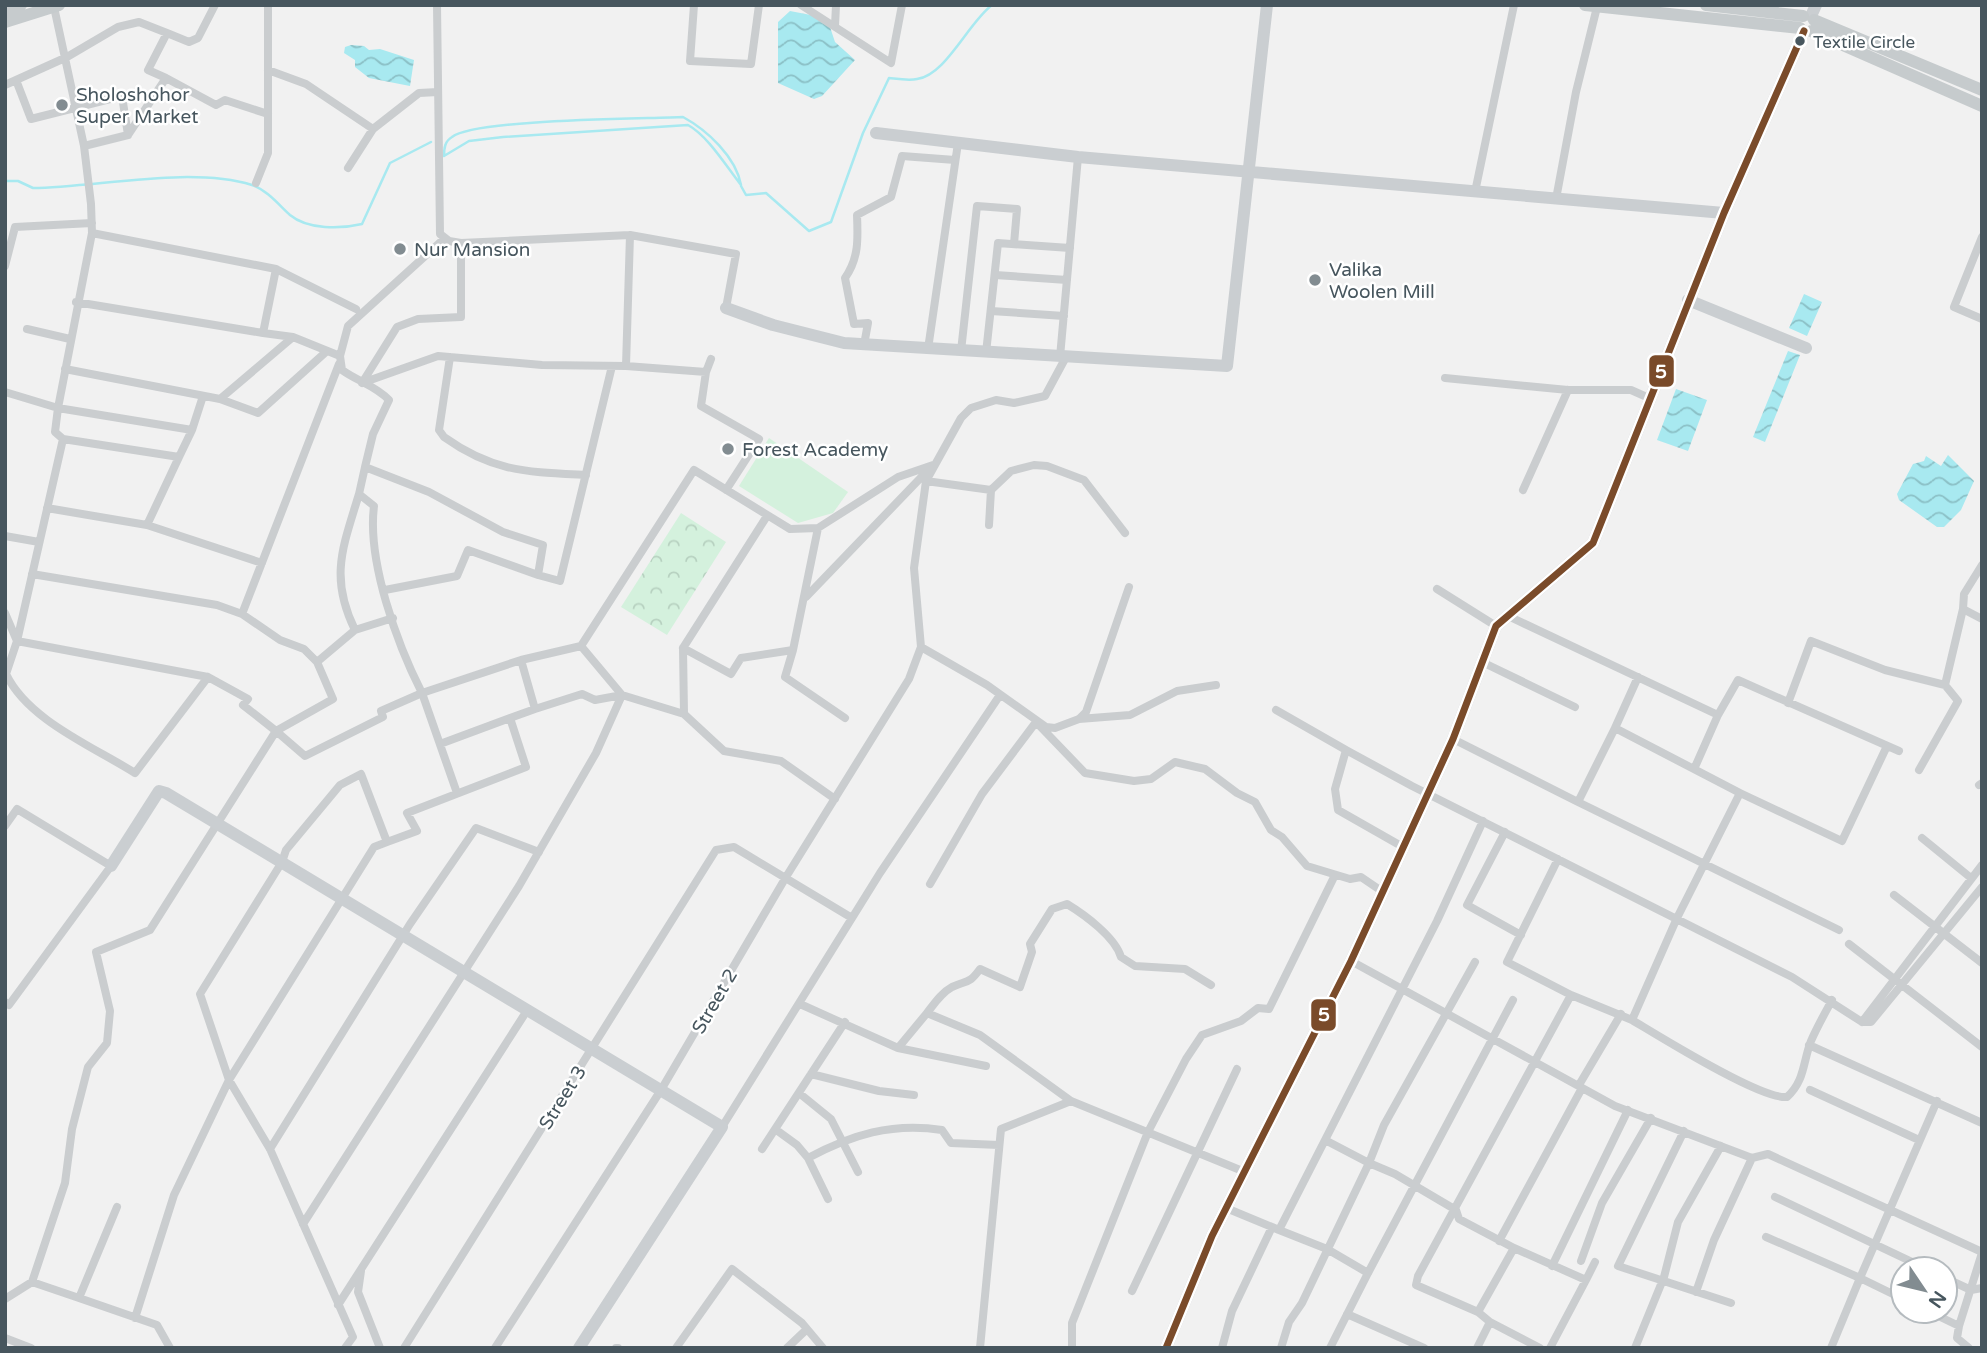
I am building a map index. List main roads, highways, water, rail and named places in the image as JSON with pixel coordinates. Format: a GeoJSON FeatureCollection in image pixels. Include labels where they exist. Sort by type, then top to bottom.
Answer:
{"type":"FeatureCollection","features":[{"type":"Feature","properties":{"kind":"main road"},"geometry":{"type":"LineString","coordinates":[[5,10],[21,5]]}},
{"type":"Feature","properties":{"kind":"main road"},"geometry":{"type":"LineString","coordinates":[[1706,5],[1808,21],[1982,90]]}},
{"type":"Feature","properties":{"kind":"main road"},"geometry":{"type":"LineString","coordinates":[[5,16],[52,6]]}},
{"type":"Feature","properties":{"kind":"main road"},"geometry":{"type":"LineString","coordinates":[[5,22],[52,6]]}},
{"type":"Feature","properties":{"kind":"main road"},"geometry":{"type":"LineString","coordinates":[[1591,6],[1808,21],[1982,106]]}},
{"type":"Feature","properties":{"kind":"water"},"geometry":{"type":"Polygon","coordinates":[[[790,11],[816,16],[829,24],[835,42],[855,60],[822,96],[814,99],[778,83],[778,22],[790,11]]]}},
{"type":"Feature","properties":{"kind":"water"},"geometry":{"type":"Polygon","coordinates":[[[364,46],[369,50],[380,49],[414,60],[410,86],[369,78],[355,67],[355,60],[344,53],[345,47],[364,46]]]}},
{"type":"Feature","properties":{"kind":"water"},"geometry":{"type":"Polygon","coordinates":[[[1804,294],[1822,302],[1807,336],[1789,328],[1804,294]]]}},
{"type":"Feature","properties":{"kind":"water"},"geometry":{"type":"Polygon","coordinates":[[[1788,351],[1800,355],[1765,442],[1753,437],[1788,351]]]}},
{"type":"Feature","properties":{"kind":"water"},"geometry":{"type":"Polygon","coordinates":[[[1676,389],[1707,400],[1688,451],[1657,440],[1676,389]]]}},
{"type":"Feature","properties":{"kind":"water"},"geometry":{"type":"Polygon","coordinates":[[[1948,455],[1974,481],[1961,510],[1944,527],[1937,527],[1899,500],[1897,494],[1913,464],[1924,461],[1926,456],[1941,466],[1948,455]]]}},
{"type":"Feature","properties":{"kind":"waterway"},"geometry":{"type":"LineString","coordinates":[[741,186],[746,195],[766,193],[809,231],[831,222],[863,133],[889,78],[917,79],[938,68],[992,5]]}},
{"type":"Feature","properties":{"kind":"waterway"},"geometry":{"type":"LineString","coordinates":[[683,117],[719,145],[733,164],[741,185],[710,144],[688,125],[469,141],[444,156],[448,141],[467,131],[525,123],[683,117]]}},
{"type":"Feature","properties":{"kind":"waterway"},"geometry":{"type":"LineString","coordinates":[[5,181],[18,181],[33,188],[173,177],[227,180],[263,190],[297,220],[315,226],[344,227],[362,224],[390,163],[431,142]]}},
{"type":"Feature","properties":{"kind":"place","name":"Textile Circle"},"geometry":{"type":"Point","coordinates":[1800,41]}},
{"type":"Feature","properties":{"kind":"place","name":"Sholoshohor Super Market"},"geometry":{"type":"Point","coordinates":[62,105]}},
{"type":"Feature","properties":{"kind":"place","name":"Nur Mansion"},"geometry":{"type":"Point","coordinates":[400,249]}},
{"type":"Feature","properties":{"kind":"place","name":"Valika Woolen Mill"},"geometry":{"type":"Point","coordinates":[1315,280]}},
{"type":"Feature","properties":{"kind":"place","name":"Forest Academy"},"geometry":{"type":"Point","coordinates":[728,449]}}]}
